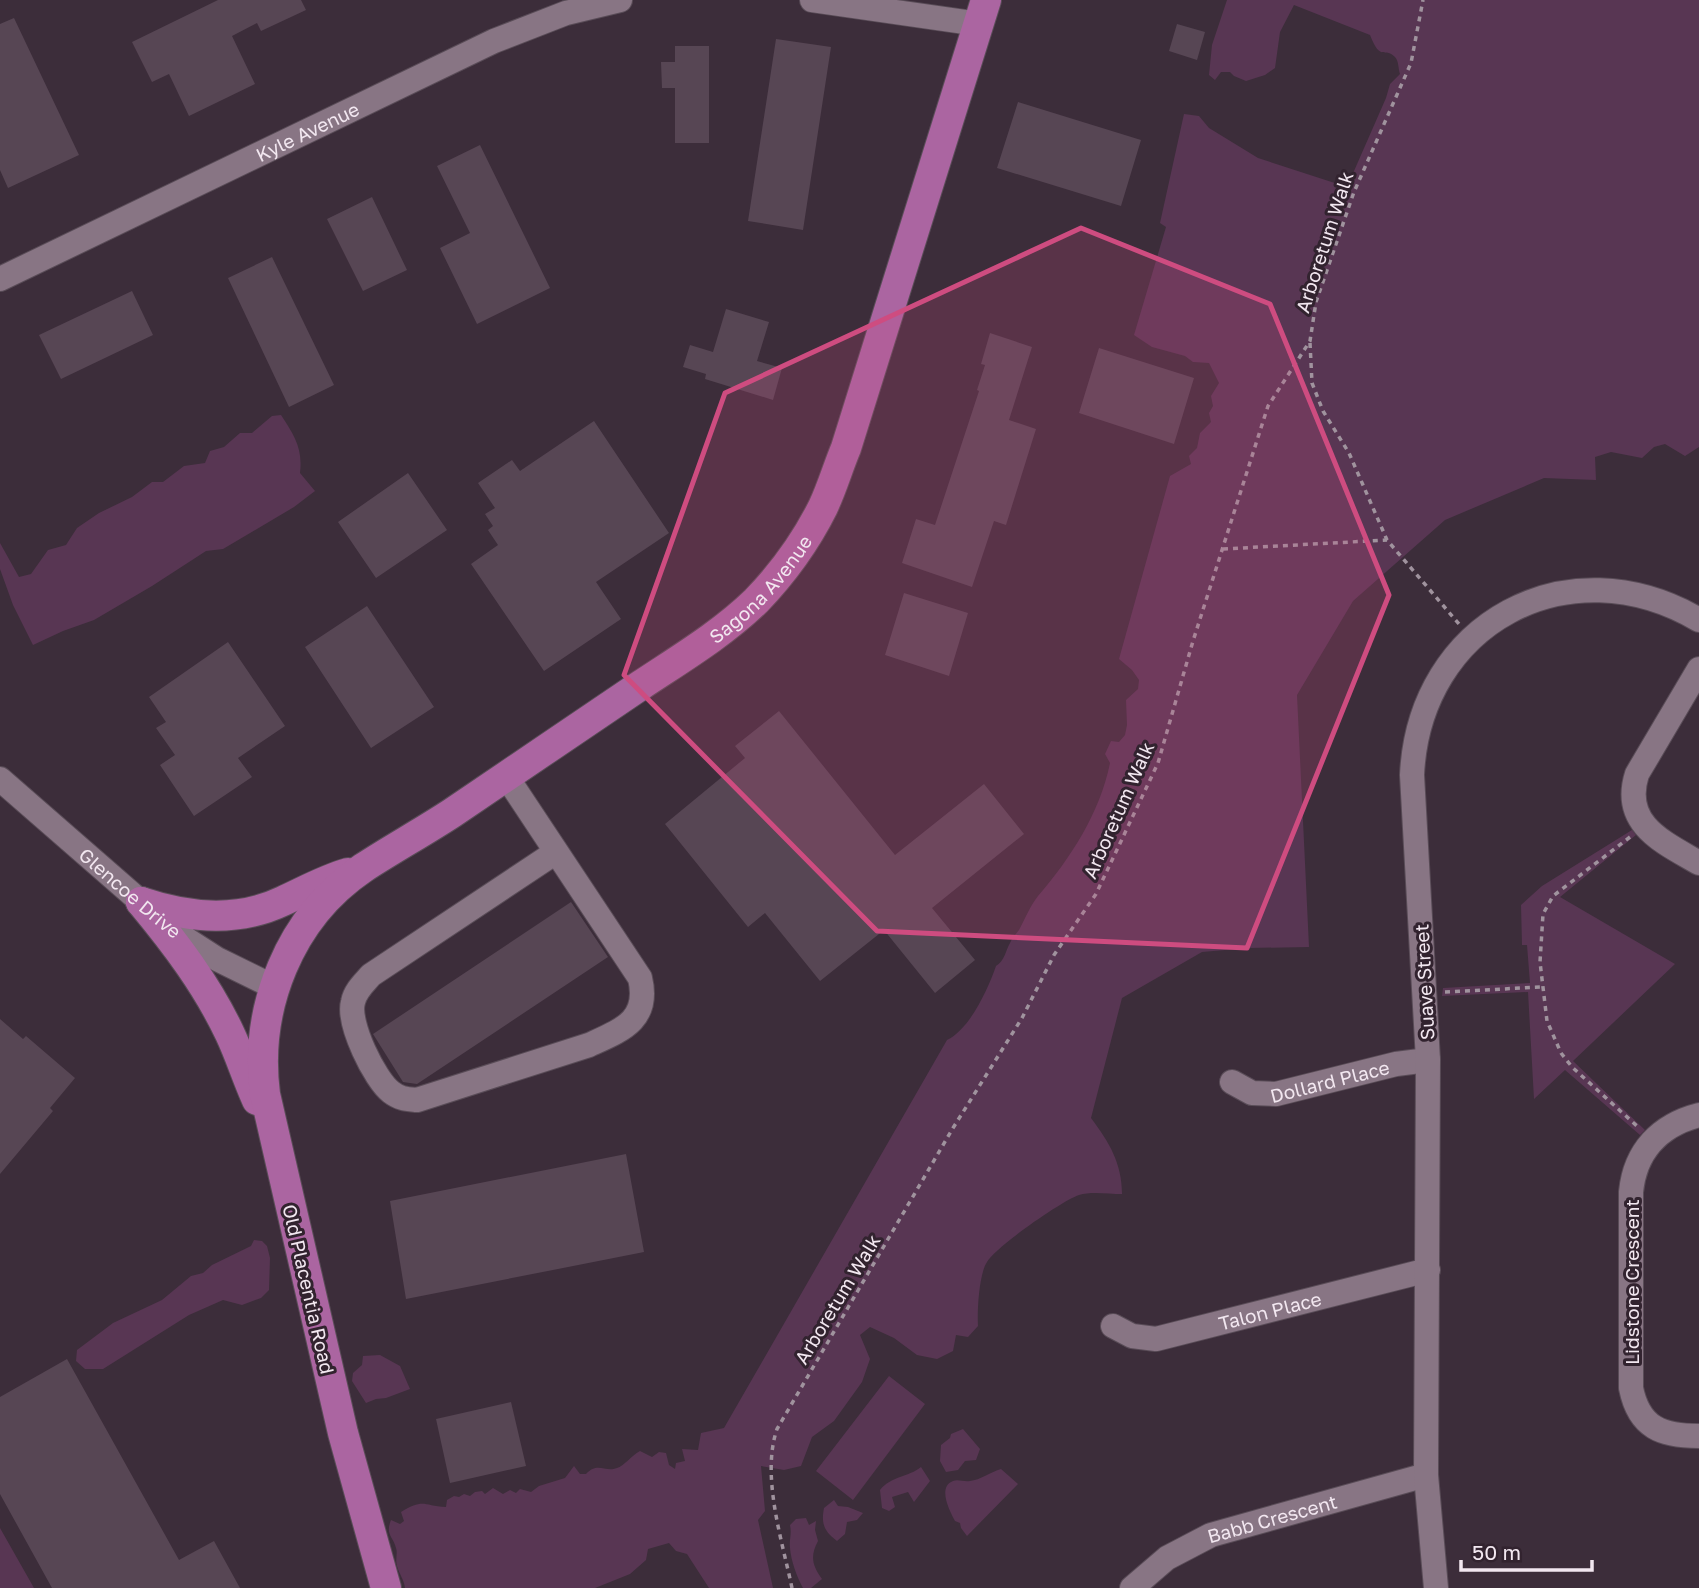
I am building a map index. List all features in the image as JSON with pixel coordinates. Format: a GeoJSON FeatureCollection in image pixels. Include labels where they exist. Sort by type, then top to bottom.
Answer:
{"type":"FeatureCollection","features":[{"type":"Feature","properties":{"kind":"main road","name":"Sagona Avenue"},"geometry":{"type":"LineString","coordinates":[[274,987],[285,959],[309,920],[333,893],[361,869],[438,822],[709,639],[754,603],[791,559],[823,507],[846,448],[982,12]]}},
{"type":"Feature","properties":{"kind":"main road"},"geometry":{"type":"LineString","coordinates":[[141,902],[184,914],[236,916],[272,906],[321,882],[361,869]]}},
{"type":"Feature","properties":{"kind":"main road"},"geometry":{"type":"LineString","coordinates":[[141,902],[182,953],[208,992],[230,1034],[261,1112],[272,1132]]}},
{"type":"Feature","properties":{"kind":"main road","name":"Old Placentia Road"},"geometry":{"type":"LineString","coordinates":[[274,987],[262,1063],[272,1132],[343,1433],[386,1588]]}},
{"type":"Feature","properties":{"kind":"street","name":"Kyle Avenue"},"geometry":{"type":"LineString","coordinates":[[0,279],[494,41],[566,13],[620,0]]}},
{"type":"Feature","properties":{"kind":"street"},"geometry":{"type":"LineString","coordinates":[[812,0],[982,12]]}},
{"type":"Feature","properties":{"kind":"street","name":"Suave Street"},"geometry":{"type":"LineString","coordinates":[[1436,1588],[1426,1475],[1428,1060],[1413,758],[1415,739],[1427,701],[1448,665],[1472,638],[1520,606],[1554,595],[1592,590],[1641,595],[1671,605],[1699,620]]}},
{"type":"Feature","properties":{"kind":"street"},"geometry":{"type":"LineString","coordinates":[[1699,669],[1637,774],[1634,800],[1639,819],[1645,827],[1659,839],[1699,863]]}},
{"type":"Feature","properties":{"kind":"street"},"geometry":{"type":"LineString","coordinates":[[506,776],[640,978],[644,993],[640,1011],[616,1033],[589,1045],[417,1100],[400,1098],[388,1090],[376,1073],[355,1030],[351,1014],[359,988],[371,975],[556,852]]}},
{"type":"Feature","properties":{"kind":"street","name":"Glencoe Drive"},"geometry":{"type":"LineString","coordinates":[[0,779],[141,902],[201,950],[274,987]]}},
{"type":"Feature","properties":{"kind":"street","name":"Dollard Place"},"geometry":{"type":"LineString","coordinates":[[1232,1082],[1252,1093],[1276,1094],[1396,1064],[1428,1060]]}},
{"type":"Feature","properties":{"kind":"street","name":"Lidstone Crescent"},"geometry":{"type":"LineString","coordinates":[[1699,1115],[1672,1125],[1653,1140],[1636,1167],[1632,1192],[1631,1388],[1638,1410],[1654,1428],[1676,1436],[1699,1436]]}},
{"type":"Feature","properties":{"kind":"street","name":"Talon Place"},"geometry":{"type":"LineString","coordinates":[[1113,1326],[1132,1336],[1156,1339],[1428,1269]]}},
{"type":"Feature","properties":{"kind":"street","name":"Babb Crescent"},"geometry":{"type":"LineString","coordinates":[[1132,1588],[1167,1558],[1211,1535],[1426,1475]]}},
{"type":"Feature","properties":{"kind":"path","name":"Arboretum Walk"},"geometry":{"type":"LineString","coordinates":[[792,1588],[771,1469],[771,1449],[777,1429],[953,1128],[1022,1018],[1054,955],[1096,894],[1158,763],[1268,406],[1310,341],[1316,302],[1354,192],[1411,63],[1423,0]]}},
{"type":"Feature","properties":{"kind":"path"},"geometry":{"type":"LineString","coordinates":[[1310,341],[1312,383],[1323,411],[1349,453],[1387,540],[1472,638]]}},
{"type":"Feature","properties":{"kind":"path"},"geometry":{"type":"LineString","coordinates":[[1223,549],[1387,540]]}},
{"type":"Feature","properties":{"kind":"path"},"geometry":{"type":"LineString","coordinates":[[1645,827],[1584,870],[1549,900],[1542,923],[1541,987],[1547,1021],[1564,1058],[1653,1140]]}},
{"type":"Feature","properties":{"kind":"path"},"geometry":{"type":"LineString","coordinates":[[1441,992],[1541,987]]}},
{"type":"Feature","properties":{"kind":"highlighted area"},"geometry":{"type":"Polygon","coordinates":[[[1081,228],[1270,304],[1389,595],[1247,948],[877,931],[624,675],[725,393],[1081,228]]]}},
{"type":"Feature","properties":{"kind":"shaded area"},"geometry":{"type":"Polygon","coordinates":[[[1227,0],[1699,0],[1699,447],[1685,456],[1665,444],[1654,447],[1642,458],[1611,452],[1595,457],[1596,480],[1544,478],[1445,520],[1353,601],[1297,695],[1309,947],[1202,952],[1122,998],[1091,1118],[1113,1153],[1120,1172],[1122,1194],[1079,1195],[1030,1225],[992,1255],[982,1275],[978,1326],[968,1337],[956,1335],[953,1351],[937,1359],[917,1355],[894,1338],[870,1327],[860,1335],[870,1359],[862,1382],[834,1421],[812,1437],[801,1466],[784,1470],[761,1466],[765,1511],[758,1520],[773,1588],[709,1588],[687,1554],[676,1551],[669,1543],[648,1549],[646,1560],[630,1574],[595,1588],[405,1588],[397,1566],[397,1550],[389,1529],[391,1520],[400,1524],[404,1521],[401,1512],[414,1505],[446,1507],[447,1500],[454,1496],[470,1496],[482,1491],[485,1494],[493,1488],[503,1494],[510,1490],[516,1493],[520,1489],[531,1492],[539,1486],[565,1478],[574,1466],[580,1474],[586,1474],[594,1468],[613,1469],[640,1451],[652,1457],[659,1452],[666,1453],[669,1465],[675,1469],[676,1463],[685,1461],[682,1449],[698,1450],[701,1433],[724,1428],[947,1040],[971,1018],[996,966],[1032,904],[1072,851],[1091,817],[1110,763],[1105,754],[1111,741],[1119,742],[1125,735],[1126,700],[1138,689],[1139,680],[1119,659],[1170,476],[1191,464],[1189,456],[1197,448],[1200,433],[1211,422],[1211,396],[1219,383],[1209,363],[1193,362],[1185,356],[1152,347],[1134,335],[1166,227],[1160,223],[1184,114],[1199,116],[1209,128],[1258,158],[1347,187],[1390,84],[1400,74],[1395,57],[1377,49],[1370,35],[1294,5],[1280,32],[1275,68],[1265,75],[1246,81],[1230,72],[1221,72],[1215,80],[1209,75],[1212,45],[1227,0]]]}},
{"type":"Feature","properties":{"kind":"shaded area"},"geometry":{"type":"Polygon","coordinates":[[[281,415],[299,449],[300,473],[315,491],[294,507],[223,549],[206,551],[94,620],[33,645],[13,605],[0,569],[0,543],[19,577],[31,574],[48,550],[66,545],[77,528],[99,513],[132,497],[152,482],[163,482],[184,466],[205,463],[210,451],[224,447],[240,433],[252,433],[272,416],[281,415]]]}},
{"type":"Feature","properties":{"kind":"shaded area"},"geometry":{"type":"Polygon","coordinates":[[[1632,830],[1636,835],[1560,897],[1675,964],[1573,1061],[1645,1130],[1640,1135],[1565,1070],[1534,1099],[1528,992],[1442,996],[1443,988],[1530,983],[1527,945],[1522,945],[1521,905],[1542,886],[1632,830]]]}},
{"type":"Feature","properties":{"kind":"shaded area"},"geometry":{"type":"Polygon","coordinates":[[[254,1240],[262,1241],[267,1246],[270,1258],[269,1290],[261,1298],[242,1305],[223,1300],[189,1315],[103,1369],[85,1369],[76,1361],[77,1350],[113,1323],[162,1300],[191,1276],[203,1273],[212,1265],[251,1246],[254,1240]]]}},
{"type":"Feature","properties":{"kind":"shaded area"},"geometry":{"type":"Polygon","coordinates":[[[380,1355],[400,1366],[410,1389],[366,1403],[352,1381],[353,1373],[362,1365],[363,1356],[380,1355]]]}},
{"type":"Feature","properties":{"kind":"shaded area"},"geometry":{"type":"Polygon","coordinates":[[[889,1376],[925,1404],[853,1500],[816,1471],[889,1376]]]}},
{"type":"Feature","properties":{"kind":"shaded area"},"geometry":{"type":"Polygon","coordinates":[[[963,1429],[980,1449],[976,1460],[965,1461],[958,1470],[946,1472],[940,1461],[941,1445],[951,1434],[963,1429]]]}},
{"type":"Feature","properties":{"kind":"shaded area"},"geometry":{"type":"Polygon","coordinates":[[[921,1467],[930,1481],[914,1502],[908,1492],[892,1497],[895,1507],[889,1511],[882,1508],[880,1490],[884,1485],[921,1467]]]}},
{"type":"Feature","properties":{"kind":"shaded area"},"geometry":{"type":"Polygon","coordinates":[[[1001,1469],[1018,1484],[967,1536],[950,1512],[945,1494],[948,1484],[957,1480],[974,1480],[1001,1469]]]}},
{"type":"Feature","properties":{"kind":"shaded area"},"geometry":{"type":"Polygon","coordinates":[[[834,1500],[838,1506],[863,1513],[857,1520],[847,1522],[845,1534],[837,1541],[824,1527],[823,1518],[824,1508],[834,1500]]]}},
{"type":"Feature","properties":{"kind":"shaded area"},"geometry":{"type":"Polygon","coordinates":[[[806,1518],[809,1525],[816,1521],[818,1541],[813,1560],[822,1579],[811,1588],[803,1588],[790,1548],[790,1525],[796,1519],[806,1518]]]}},
{"type":"Feature","properties":{"kind":"shaded area"},"geometry":{"type":"Polygon","coordinates":[[[0,1528],[34,1588],[0,1588],[0,1528]]]}},
{"type":"Feature","properties":{"kind":"building"},"geometry":{"type":"Polygon","coordinates":[[[218,0],[301,0],[306,10],[261,31],[257,23],[232,36],[255,84],[189,116],[169,74],[152,82],[132,42],[218,0]]]}},
{"type":"Feature","properties":{"kind":"building"},"geometry":{"type":"Polygon","coordinates":[[[14,18],[79,155],[8,188],[0,170],[0,24],[14,18]]]}},
{"type":"Feature","properties":{"kind":"building"},"geometry":{"type":"Polygon","coordinates":[[[1177,24],[1205,32],[1197,60],[1169,51],[1177,24]]]}},
{"type":"Feature","properties":{"kind":"building"},"geometry":{"type":"Polygon","coordinates":[[[776,39],[831,47],[803,230],[748,221],[776,39]]]}},
{"type":"Feature","properties":{"kind":"building"},"geometry":{"type":"Polygon","coordinates":[[[675,46],[709,46],[709,143],[675,143],[675,88],[662,88],[661,62],[675,62],[675,46]]]}},
{"type":"Feature","properties":{"kind":"building"},"geometry":{"type":"Polygon","coordinates":[[[1018,102],[1141,140],[1121,206],[997,168],[1018,102]]]}},
{"type":"Feature","properties":{"kind":"building"},"geometry":{"type":"Polygon","coordinates":[[[480,145],[550,288],[477,324],[440,248],[470,233],[437,166],[480,145]]]}},
{"type":"Feature","properties":{"kind":"building"},"geometry":{"type":"Polygon","coordinates":[[[372,197],[407,270],[363,291],[327,219],[372,197]]]}},
{"type":"Feature","properties":{"kind":"building"},"geometry":{"type":"Polygon","coordinates":[[[272,257],[334,385],[289,407],[228,278],[272,257]]]}},
{"type":"Feature","properties":{"kind":"building"},"geometry":{"type":"Polygon","coordinates":[[[132,291],[153,335],[61,379],[39,335],[132,291]]]}},
{"type":"Feature","properties":{"kind":"building"},"geometry":{"type":"Polygon","coordinates":[[[726,309],[769,322],[757,361],[782,368],[773,400],[705,379],[706,374],[683,367],[690,345],[713,352],[726,309]]]}},
{"type":"Feature","properties":{"kind":"building"},"geometry":{"type":"Polygon","coordinates":[[[990,333],[1032,347],[1009,420],[1036,429],[1006,525],[994,521],[972,587],[902,563],[916,519],[935,525],[979,391],[977,390],[985,365],[981,364],[990,333]]]}},
{"type":"Feature","properties":{"kind":"building"},"geometry":{"type":"Polygon","coordinates":[[[1099,348],[1194,378],[1174,444],[1079,413],[1099,348]]]}},
{"type":"Feature","properties":{"kind":"building"},"geometry":{"type":"Polygon","coordinates":[[[594,421],[669,533],[596,582],[621,619],[544,671],[471,564],[498,545],[488,530],[493,526],[485,514],[495,508],[478,483],[512,460],[520,471],[594,421]]]}},
{"type":"Feature","properties":{"kind":"building"},"geometry":{"type":"Polygon","coordinates":[[[408,473],[447,530],[376,578],[338,522],[408,473]]]}},
{"type":"Feature","properties":{"kind":"building"},"geometry":{"type":"Polygon","coordinates":[[[904,593],[968,613],[949,676],[885,655],[904,593]]]}},
{"type":"Feature","properties":{"kind":"building"},"geometry":{"type":"Polygon","coordinates":[[[367,606],[434,707],[371,748],[305,647],[367,606]]]}},
{"type":"Feature","properties":{"kind":"building"},"geometry":{"type":"Polygon","coordinates":[[[228,642],[285,726],[238,758],[252,777],[194,816],[160,765],[175,755],[156,728],[166,722],[149,697],[228,642]]]}},
{"type":"Feature","properties":{"kind":"building"},"geometry":{"type":"Polygon","coordinates":[[[779,711],[895,855],[984,784],[1024,834],[932,908],[975,960],[935,993],[884,930],[820,981],[765,913],[748,927],[665,824],[745,758],[735,746],[779,711]]]}},
{"type":"Feature","properties":{"kind":"building"},"geometry":{"type":"Polygon","coordinates":[[[571,902],[608,957],[417,1084],[403,1082],[373,1034],[571,902]]]}},
{"type":"Feature","properties":{"kind":"building"},"geometry":{"type":"Polygon","coordinates":[[[0,1019],[23,1039],[26,1036],[75,1078],[50,1108],[53,1111],[0,1174],[0,1019]]]}},
{"type":"Feature","properties":{"kind":"building"},"geometry":{"type":"Polygon","coordinates":[[[626,1154],[644,1252],[406,1299],[390,1201],[626,1154]]]}},
{"type":"Feature","properties":{"kind":"building"},"geometry":{"type":"Polygon","coordinates":[[[67,1359],[179,1560],[214,1541],[240,1588],[52,1588],[0,1494],[0,1397],[67,1359]]]}},
{"type":"Feature","properties":{"kind":"building"},"geometry":{"type":"Polygon","coordinates":[[[511,1402],[526,1466],[450,1483],[436,1419],[511,1402]]]}}]}
